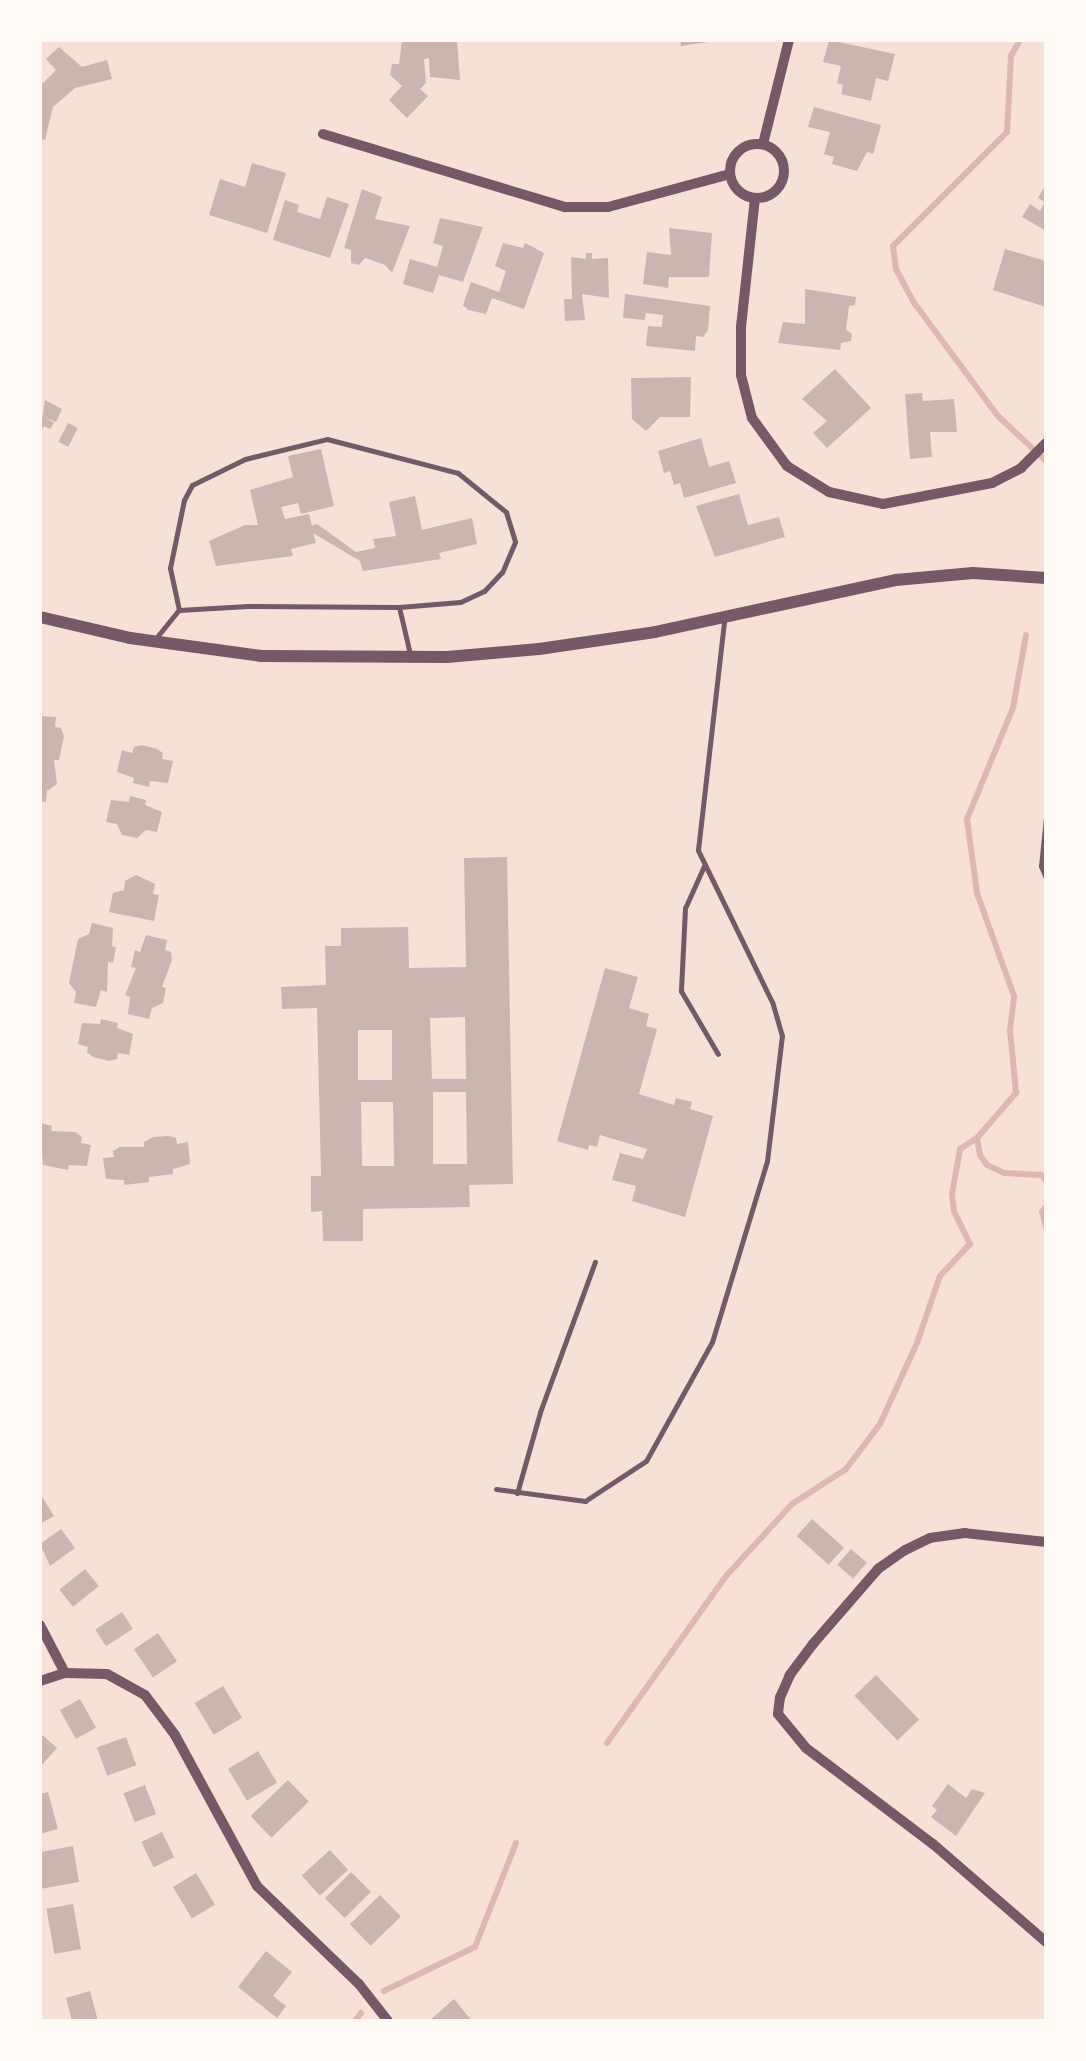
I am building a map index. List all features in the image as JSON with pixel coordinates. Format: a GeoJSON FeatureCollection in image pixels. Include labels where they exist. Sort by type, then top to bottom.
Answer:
{"type":"FeatureCollection","features":[{"type":"Feature","properties":{"kind":"street"},"geometry":{"type":"LineString","coordinates":[[763,144],[789,40]]}},
{"type":"Feature","properties":{"kind":"street"},"geometry":{"type":"LineString","coordinates":[[323,134],[574,208],[608,207],[730,174]]}},
{"type":"Feature","properties":{"kind":"street"},"geometry":{"type":"LineString","coordinates":[[763,144],[778,154],[783,179],[772,194],[755,198],[738,191],[730,174],[736,154],[748,145],[763,144]]}},
{"type":"Feature","properties":{"kind":"street"},"geometry":{"type":"LineString","coordinates":[[755,198],[741,327],[740,375],[752,418],[787,466],[828,492],[883,504],[992,483],[1029,462],[1046,443]]}},
{"type":"Feature","properties":{"kind":"street"},"geometry":{"type":"LineString","coordinates":[[40,617],[154,642],[275,657],[410,657],[539,650],[724,618],[915,578],[974,573],[1046,578]]}},
{"type":"Feature","properties":{"kind":"street"},"geometry":{"type":"LineString","coordinates":[[1046,1542],[965,1533],[930,1538],[905,1550],[878,1569],[813,1644],[790,1675],[780,1697],[778,1714],[806,1748],[933,1844],[1046,1942]]}},
{"type":"Feature","properties":{"kind":"street"},"geometry":{"type":"LineString","coordinates":[[40,1625],[66,1673]]}},
{"type":"Feature","properties":{"kind":"street"},"geometry":{"type":"LineString","coordinates":[[40,1681],[66,1673],[107,1674],[145,1695],[175,1735],[257,1886],[359,1984],[388,2021]]}},
{"type":"Feature","properties":{"kind":"lane"},"geometry":{"type":"LineString","coordinates":[[154,642],[178,610],[170,568],[184,500],[192,486],[245,459],[327,438],[458,473],[506,512],[515,542],[502,572],[484,591],[460,602],[399,608],[178,610]]}},
{"type":"Feature","properties":{"kind":"lane"},"geometry":{"type":"LineString","coordinates":[[399,608],[410,657]]}},
{"type":"Feature","properties":{"kind":"lane"},"geometry":{"type":"LineString","coordinates":[[496,1489],[585,1501],[646,1460],[712,1342],[767,1160],[782,1036],[772,1002],[698,850],[724,618]]}},
{"type":"Feature","properties":{"kind":"lane"},"geometry":{"type":"LineString","coordinates":[[1046,817],[1041,866],[1046,878]]}},
{"type":"Feature","properties":{"kind":"lane"},"geometry":{"type":"LineString","coordinates":[[705,865],[685,908],[681,991],[718,1054]]}},
{"type":"Feature","properties":{"kind":"lane"},"geometry":{"type":"LineString","coordinates":[[518,1493],[540,1412],[594,1262]]}},
{"type":"Feature","properties":{"kind":"building"},"geometry":{"type":"Polygon","coordinates":[[[402,40],[457,40],[460,80],[430,77],[429,58],[424,59],[426,83],[420,89],[428,96],[407,118],[389,100],[402,86],[390,75],[392,64],[399,64],[402,40]]]}},
{"type":"Feature","properties":{"kind":"building"},"geometry":{"type":"Polygon","coordinates":[[[680,40],[707,40],[708,42],[681,46],[680,40]]]}},
{"type":"Feature","properties":{"kind":"building"},"geometry":{"type":"Polygon","coordinates":[[[829,40],[895,54],[888,81],[876,78],[871,101],[841,94],[843,85],[837,83],[841,66],[823,62],[829,40]]]}},
{"type":"Feature","properties":{"kind":"building"},"geometry":{"type":"Polygon","coordinates":[[[59,47],[82,67],[107,60],[112,79],[75,88],[53,107],[45,140],[40,139],[40,80],[43,83],[56,70],[46,59],[59,47]]]}},
{"type":"Feature","properties":{"kind":"building"},"geometry":{"type":"Polygon","coordinates":[[[814,107],[881,125],[873,154],[867,152],[857,171],[832,164],[834,157],[824,154],[830,132],[808,127],[814,107]]]}},
{"type":"Feature","properties":{"kind":"building"},"geometry":{"type":"Polygon","coordinates":[[[252,163],[286,173],[267,233],[209,215],[220,179],[245,187],[252,163]]]}},
{"type":"Feature","properties":{"kind":"building"},"geometry":{"type":"Polygon","coordinates":[[[1046,184],[1046,231],[1022,217],[1030,204],[1040,211],[1045,202],[1038,198],[1046,184]]]}},
{"type":"Feature","properties":{"kind":"building"},"geometry":{"type":"Polygon","coordinates":[[[362,189],[382,197],[375,219],[410,226],[392,273],[385,265],[365,258],[359,265],[351,263],[351,250],[344,248],[362,189]]]}},
{"type":"Feature","properties":{"kind":"building"},"geometry":{"type":"Polygon","coordinates":[[[327,197],[349,204],[330,258],[273,240],[285,200],[299,205],[297,212],[320,219],[327,197]]]}},
{"type":"Feature","properties":{"kind":"building"},"geometry":{"type":"Polygon","coordinates":[[[440,218],[483,227],[463,282],[439,275],[433,293],[403,284],[410,259],[437,267],[443,246],[433,243],[440,218]]]}},
{"type":"Feature","properties":{"kind":"building"},"geometry":{"type":"Polygon","coordinates":[[[669,228],[712,233],[709,277],[669,277],[668,288],[643,284],[647,252],[671,255],[669,228]]]}},
{"type":"Feature","properties":{"kind":"building"},"geometry":{"type":"Polygon","coordinates":[[[503,243],[523,248],[525,243],[544,253],[524,309],[492,298],[486,314],[468,310],[463,305],[471,282],[499,292],[506,271],[495,266],[503,243]]]}},
{"type":"Feature","properties":{"kind":"building"},"geometry":{"type":"Polygon","coordinates":[[[1005,249],[1046,261],[1046,307],[993,290],[1005,249]]]}},
{"type":"Feature","properties":{"kind":"building"},"geometry":{"type":"Polygon","coordinates":[[[586,253],[592,253],[592,259],[608,258],[609,298],[582,294],[585,320],[565,321],[564,299],[572,299],[571,257],[586,259],[586,253]]]}},
{"type":"Feature","properties":{"kind":"building"},"geometry":{"type":"Polygon","coordinates":[[[805,289],[856,297],[855,305],[849,306],[846,330],[852,334],[851,341],[841,343],[840,350],[778,343],[783,322],[805,324],[805,289]]]}},
{"type":"Feature","properties":{"kind":"building"},"geometry":{"type":"Polygon","coordinates":[[[625,294],[710,306],[708,330],[703,337],[696,336],[695,351],[646,346],[648,326],[662,327],[663,315],[646,313],[645,320],[623,318],[625,294]]]}},
{"type":"Feature","properties":{"kind":"building"},"geometry":{"type":"Polygon","coordinates":[[[835,369],[871,408],[827,448],[813,433],[827,421],[802,399],[835,369]]]}},
{"type":"Feature","properties":{"kind":"building"},"geometry":{"type":"Polygon","coordinates":[[[691,377],[690,417],[660,417],[646,431],[632,419],[631,378],[691,377]]]}},
{"type":"Feature","properties":{"kind":"building"},"geometry":{"type":"Polygon","coordinates":[[[922,393],[923,401],[954,399],[957,432],[930,432],[932,457],[910,459],[905,394],[922,393]]]}},
{"type":"Feature","properties":{"kind":"building"},"geometry":{"type":"Polygon","coordinates":[[[45,400],[62,409],[56,422],[47,418],[54,423],[50,429],[44,426],[40,433],[45,400]]]}},
{"type":"Feature","properties":{"kind":"building"},"geometry":{"type":"Polygon","coordinates":[[[68,423],[78,428],[68,447],[58,442],[68,423]]]}},
{"type":"Feature","properties":{"kind":"building"},"geometry":{"type":"Polygon","coordinates":[[[701,438],[709,467],[729,461],[736,483],[684,498],[680,483],[674,485],[670,471],[664,473],[658,451],[701,438]]]}},
{"type":"Feature","properties":{"kind":"building"},"geometry":{"type":"Polygon","coordinates":[[[321,449],[334,506],[301,514],[298,503],[281,507],[285,519],[309,514],[312,526],[317,524],[356,552],[375,548],[373,539],[396,536],[389,502],[415,496],[422,530],[472,518],[477,544],[439,553],[441,559],[363,571],[360,561],[313,533],[316,543],[291,549],[293,556],[216,566],[209,541],[245,525],[258,525],[250,490],[293,477],[288,456],[321,449]]]}},
{"type":"Feature","properties":{"kind":"building"},"geometry":{"type":"Polygon","coordinates":[[[739,494],[748,525],[779,517],[785,537],[715,557],[696,506],[739,494]]]}},
{"type":"Feature","properties":{"kind":"building"},"geometry":{"type":"Polygon","coordinates":[[[40,716],[56,717],[55,727],[61,728],[64,736],[59,760],[54,760],[57,784],[47,791],[46,802],[40,802],[40,716]]]}},
{"type":"Feature","properties":{"kind":"building"},"geometry":{"type":"Polygon","coordinates":[[[134,747],[157,749],[163,753],[162,759],[173,761],[168,783],[150,781],[149,787],[133,783],[134,778],[117,772],[122,750],[132,753],[134,747]]]}},
{"type":"Feature","properties":{"kind":"building"},"geometry":{"type":"Polygon","coordinates":[[[130,796],[146,800],[145,805],[162,812],[157,832],[146,830],[137,838],[122,835],[117,824],[106,822],[111,800],[129,802],[130,796]]]}},
{"type":"Feature","properties":{"kind":"building"},"geometry":{"type":"Polygon","coordinates":[[[507,857],[513,1184],[469,1185],[470,1207],[363,1209],[363,1241],[323,1241],[322,1211],[311,1212],[311,1176],[321,1176],[317,1008],[282,1009],[281,987],[326,985],[325,946],[341,946],[341,928],[408,927],[409,968],[466,967],[464,858],[507,857]],[[465,1017],[430,1018],[432,1079],[466,1079],[465,1017]],[[358,1030],[358,1080],[392,1080],[392,1030],[358,1030]],[[433,1092],[433,1164],[467,1164],[466,1092],[433,1092]],[[361,1102],[362,1166],[394,1166],[393,1102],[361,1102]]]}},
{"type":"Feature","properties":{"kind":"building"},"geometry":{"type":"Polygon","coordinates":[[[136,875],[155,884],[153,894],[159,895],[154,921],[109,912],[113,893],[124,890],[125,881],[136,875]]]}},
{"type":"Feature","properties":{"kind":"building"},"geometry":{"type":"Polygon","coordinates":[[[92,923],[113,928],[112,946],[116,947],[113,963],[108,962],[107,992],[101,990],[96,1007],[74,1003],[76,992],[69,983],[78,939],[89,934],[92,923]]]}},
{"type":"Feature","properties":{"kind":"building"},"geometry":{"type":"Polygon","coordinates":[[[146,935],[167,940],[165,950],[171,952],[172,960],[162,987],[166,988],[163,1003],[152,1008],[149,1019],[128,1014],[130,997],[125,995],[136,968],[131,967],[135,950],[140,952],[146,935]]]}},
{"type":"Feature","properties":{"kind":"building"},"geometry":{"type":"Polygon","coordinates":[[[605,968],[638,977],[629,1008],[649,1014],[646,1026],[657,1029],[639,1094],[674,1105],[676,1098],[692,1102],[690,1109],[713,1116],[685,1217],[632,1201],[636,1186],[612,1180],[620,1153],[643,1159],[647,1149],[600,1135],[597,1147],[589,1145],[588,1150],[557,1141],[605,968]]]}},
{"type":"Feature","properties":{"kind":"building"},"geometry":{"type":"Polygon","coordinates":[[[101,1019],[118,1023],[117,1028],[133,1034],[129,1055],[118,1053],[117,1059],[109,1061],[93,1057],[87,1052],[88,1047],[78,1044],[82,1023],[100,1024],[101,1019]]]}},
{"type":"Feature","properties":{"kind":"building"},"geometry":{"type":"Polygon","coordinates":[[[40,1123],[52,1126],[51,1131],[75,1132],[82,1137],[81,1143],[91,1145],[87,1166],[69,1165],[68,1170],[43,1165],[40,1123]]]}},
{"type":"Feature","properties":{"kind":"building"},"geometry":{"type":"Polygon","coordinates":[[[153,1137],[176,1138],[177,1144],[188,1142],[190,1164],[173,1169],[173,1174],[149,1177],[149,1182],[124,1185],[124,1180],[106,1179],[103,1158],[114,1157],[113,1151],[120,1147],[144,1147],[144,1142],[153,1137]]]}},
{"type":"Feature","properties":{"kind":"building"},"geometry":{"type":"Polygon","coordinates":[[[40,1493],[54,1516],[40,1524],[40,1493]]]}},
{"type":"Feature","properties":{"kind":"building"},"geometry":{"type":"Polygon","coordinates":[[[812,1519],[844,1548],[829,1565],[797,1536],[812,1519]]]}},
{"type":"Feature","properties":{"kind":"building"},"geometry":{"type":"Polygon","coordinates":[[[61,1529],[75,1548],[50,1566],[40,1544],[61,1529]]]}},
{"type":"Feature","properties":{"kind":"building"},"geometry":{"type":"Polygon","coordinates":[[[851,1549],[867,1563],[853,1579],[837,1565],[851,1549]]]}},
{"type":"Feature","properties":{"kind":"building"},"geometry":{"type":"Polygon","coordinates":[[[85,1569],[99,1586],[73,1607],[59,1590],[85,1569]]]}},
{"type":"Feature","properties":{"kind":"building"},"geometry":{"type":"Polygon","coordinates":[[[122,1612],[133,1629],[106,1646],[95,1629],[122,1612]]]}},
{"type":"Feature","properties":{"kind":"building"},"geometry":{"type":"Polygon","coordinates":[[[158,1633],[177,1661],[153,1677],[134,1649],[158,1633]]]}},
{"type":"Feature","properties":{"kind":"building"},"geometry":{"type":"Polygon","coordinates":[[[876,1675],[919,1720],[897,1740],[854,1696],[876,1675]]]}},
{"type":"Feature","properties":{"kind":"building"},"geometry":{"type":"Polygon","coordinates":[[[223,1686],[242,1718],[214,1735],[195,1703],[223,1686]]]}},
{"type":"Feature","properties":{"kind":"building"},"geometry":{"type":"Polygon","coordinates":[[[80,1699],[96,1728],[76,1739],[60,1710],[80,1699]]]}},
{"type":"Feature","properties":{"kind":"building"},"geometry":{"type":"Polygon","coordinates":[[[40,1733],[57,1748],[40,1767],[40,1733]]]}},
{"type":"Feature","properties":{"kind":"building"},"geometry":{"type":"Polygon","coordinates":[[[126,1737],[136,1765],[107,1776],[97,1748],[126,1737]]]}},
{"type":"Feature","properties":{"kind":"building"},"geometry":{"type":"Polygon","coordinates":[[[258,1751],[277,1783],[247,1801],[228,1769],[258,1751]]]}},
{"type":"Feature","properties":{"kind":"building"},"geometry":{"type":"Polygon","coordinates":[[[288,1780],[309,1802],[271,1838],[251,1816],[288,1780]]]}},
{"type":"Feature","properties":{"kind":"building"},"geometry":{"type":"Polygon","coordinates":[[[948,1784],[966,1798],[972,1789],[985,1793],[956,1836],[931,1817],[937,1810],[932,1806],[948,1784]]]}},
{"type":"Feature","properties":{"kind":"building"},"geometry":{"type":"Polygon","coordinates":[[[145,1785],[156,1814],[135,1822],[124,1793],[145,1785]]]}},
{"type":"Feature","properties":{"kind":"building"},"geometry":{"type":"Polygon","coordinates":[[[48,1792],[58,1829],[40,1834],[40,1794],[48,1792]]]}},
{"type":"Feature","properties":{"kind":"building"},"geometry":{"type":"Polygon","coordinates":[[[162,1832],[174,1857],[154,1867],[141,1842],[162,1832]]]}},
{"type":"Feature","properties":{"kind":"building"},"geometry":{"type":"Polygon","coordinates":[[[73,1846],[79,1882],[40,1889],[40,1852],[73,1846]]]}},
{"type":"Feature","properties":{"kind":"building"},"geometry":{"type":"Polygon","coordinates":[[[330,1850],[348,1870],[320,1895],[302,1875],[330,1850]]]}},
{"type":"Feature","properties":{"kind":"building"},"geometry":{"type":"Polygon","coordinates":[[[351,1872],[371,1892],[345,1918],[325,1898],[351,1872]]]}},
{"type":"Feature","properties":{"kind":"building"},"geometry":{"type":"Polygon","coordinates":[[[196,1873],[215,1905],[192,1919],[173,1887],[196,1873]]]}},
{"type":"Feature","properties":{"kind":"building"},"geometry":{"type":"Polygon","coordinates":[[[380,1895],[401,1917],[371,1946],[350,1924],[380,1895]]]}},
{"type":"Feature","properties":{"kind":"building"},"geometry":{"type":"Polygon","coordinates":[[[73,1904],[81,1949],[54,1954],[46,1909],[73,1904]]]}},
{"type":"Feature","properties":{"kind":"building"},"geometry":{"type":"Polygon","coordinates":[[[266,1951],[292,1972],[273,1996],[286,2006],[277,2018],[238,1987],[266,1951]]]}},
{"type":"Feature","properties":{"kind":"building"},"geometry":{"type":"Polygon","coordinates":[[[90,1991],[98,2021],[72,2021],[66,1998],[90,1991]]]}},
{"type":"Feature","properties":{"kind":"building"},"geometry":{"type":"Polygon","coordinates":[[[454,1999],[472,2021],[429,2021],[454,1999]]]}},
{"type":"Feature","properties":{"kind":"waterway"},"geometry":{"type":"LineString","coordinates":[[1020,40],[1011,56],[1007,132],[893,246],[896,269],[915,304],[998,416],[1046,461]]}},
{"type":"Feature","properties":{"kind":"waterway"},"geometry":{"type":"LineString","coordinates":[[607,1743],[727,1575],[792,1504],[846,1469],[880,1424],[917,1343],[940,1276],[970,1244],[954,1211],[952,1194],[960,1149],[977,1138],[1016,1093],[1010,1030],[1014,996],[977,893],[967,819],[1013,708],[1026,635]]}},
{"type":"Feature","properties":{"kind":"waterway"},"geometry":{"type":"LineString","coordinates":[[977,1138],[980,1155],[987,1165],[1004,1173],[1041,1175],[1046,1180]]}},
{"type":"Feature","properties":{"kind":"waterway"},"geometry":{"type":"LineString","coordinates":[[1046,1207],[1042,1212],[1046,1226]]}},
{"type":"Feature","properties":{"kind":"waterway"},"geometry":{"type":"LineString","coordinates":[[384,1991],[475,1947],[516,1843]]}},
{"type":"Feature","properties":{"kind":"waterway"},"geometry":{"type":"LineString","coordinates":[[355,2021],[361,2013]]}}]}
